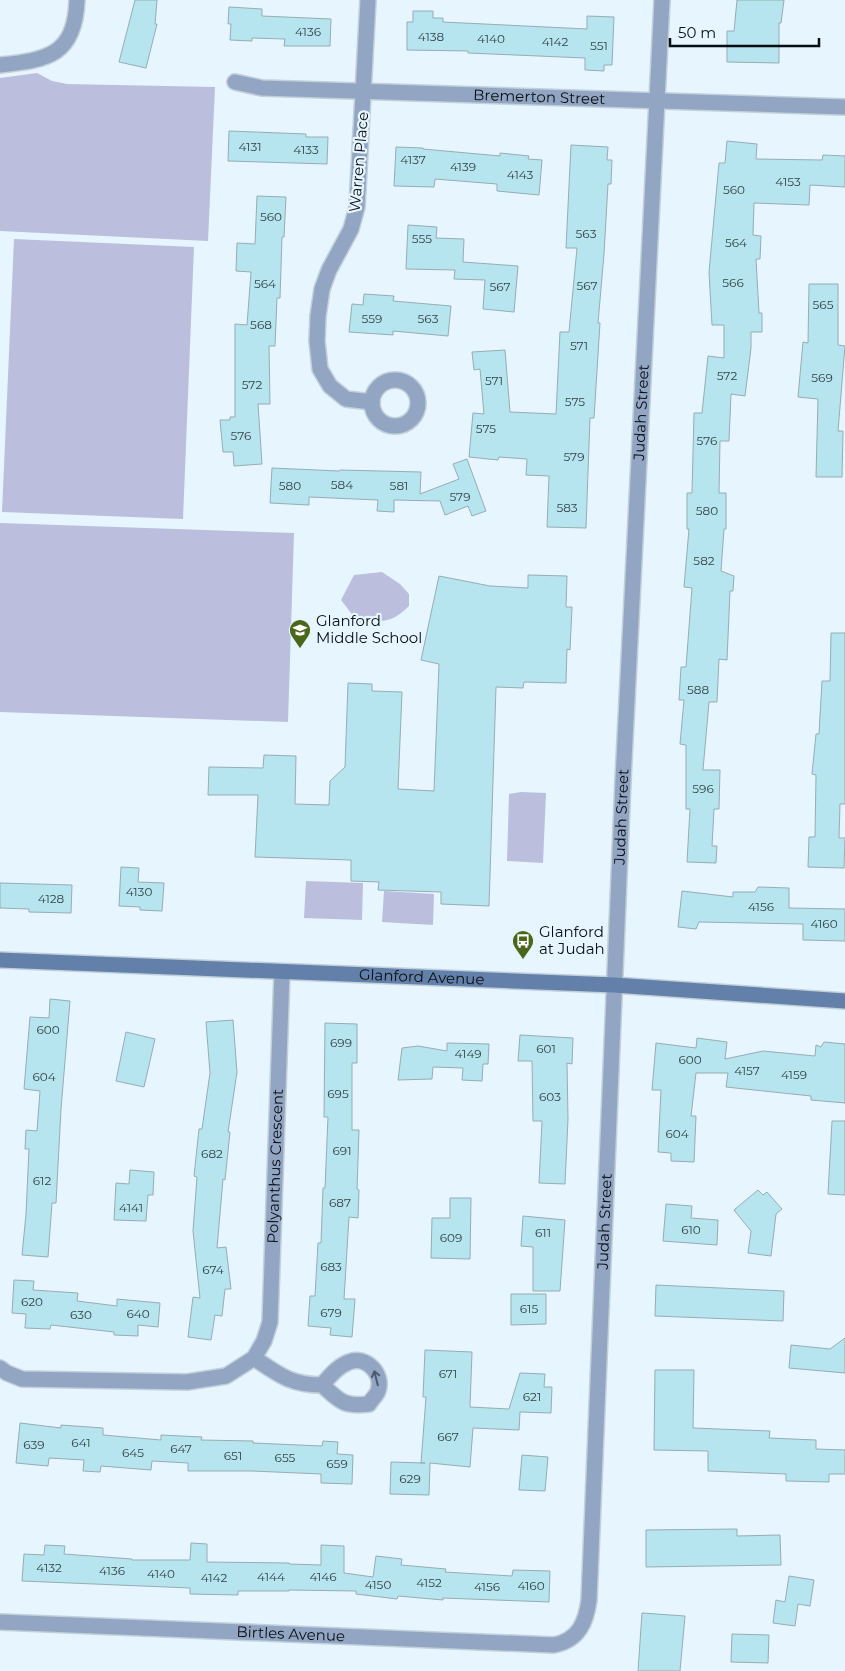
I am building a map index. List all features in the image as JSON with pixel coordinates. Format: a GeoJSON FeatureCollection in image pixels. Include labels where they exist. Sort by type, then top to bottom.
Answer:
{"type":"FeatureCollection","features":[{"type":"Feature","properties":{"kind":"main road","name":"Glanford Avenue"},"geometry":{"type":"LineString","coordinates":[[0,960],[614,985],[845,1001]]}},
{"type":"Feature","properties":{"kind":"street"},"geometry":{"type":"LineString","coordinates":[[0,65],[33,62],[61,49],[72,33],[77,0]]}},
{"type":"Feature","properties":{"kind":"street","name":"Warren Place"},"geometry":{"type":"LineString","coordinates":[[368,0],[357,207],[351,229],[329,270],[322,289],[317,341],[320,369],[330,386],[346,399],[372,402]]}},
{"type":"Feature","properties":{"kind":"street","name":"Judah Street"},"geometry":{"type":"LineString","coordinates":[[578,1631],[586,1617],[589,1600],[614,985],[641,400],[662,0]]}},
{"type":"Feature","properties":{"kind":"street","name":"Bremerton Street"},"geometry":{"type":"LineString","coordinates":[[235,82],[262,88],[845,107]]}},
{"type":"Feature","properties":{"kind":"street","name":"Polyanthus Crescent"},"geometry":{"type":"LineString","coordinates":[[0,1368],[22,1379],[187,1382],[226,1376],[254,1358],[264,1341],[270,1322],[282,972]]}},
{"type":"Feature","properties":{"kind":"street"},"geometry":{"type":"LineString","coordinates":[[254,1358],[286,1379],[306,1385],[322,1385]]}},
{"type":"Feature","properties":{"kind":"street","name":"Birtles Avenue"},"geometry":{"type":"LineString","coordinates":[[0,1622],[554,1645],[569,1641],[578,1631]]}},
{"type":"Feature","properties":{"kind":"shaded area"},"geometry":{"type":"Polygon","coordinates":[[[37,73],[52,81],[67,84],[215,87],[208,241],[0,231],[0,78],[37,73]]]}},
{"type":"Feature","properties":{"kind":"shaded area"},"geometry":{"type":"Polygon","coordinates":[[[14,239],[194,247],[183,519],[2,512],[14,239]]]}},
{"type":"Feature","properties":{"kind":"shaded area"},"geometry":{"type":"Polygon","coordinates":[[[0,523],[294,533],[288,722],[0,712],[0,523]]]}},
{"type":"Feature","properties":{"kind":"shaded area"},"geometry":{"type":"Polygon","coordinates":[[[382,572],[400,584],[409,594],[409,606],[396,617],[360,625],[341,600],[354,575],[382,572]]]}},
{"type":"Feature","properties":{"kind":"shaded area"},"geometry":{"type":"Polygon","coordinates":[[[521,792],[546,793],[543,863],[507,861],[509,794],[521,792]]]}},
{"type":"Feature","properties":{"kind":"shaded area"},"geometry":{"type":"Polygon","coordinates":[[[306,881],[363,883],[362,920],[304,918],[306,881]]]}},
{"type":"Feature","properties":{"kind":"shaded area"},"geometry":{"type":"Polygon","coordinates":[[[384,891],[434,894],[433,925],[382,922],[384,891]]]}},
{"type":"Feature","properties":{"kind":"building"},"geometry":{"type":"Polygon","coordinates":[[[135,0],[157,0],[155,24],[157,24],[146,68],[119,62],[135,0]]]}},
{"type":"Feature","properties":{"kind":"building"},"geometry":{"type":"Polygon","coordinates":[[[737,0],[784,0],[781,23],[779,23],[779,63],[727,62],[727,31],[734,31],[737,0]]]}},
{"type":"Feature","properties":{"kind":"building"},"geometry":{"type":"Polygon","coordinates":[[[229,7],[262,9],[262,16],[331,19],[330,46],[284,46],[285,39],[252,38],[252,41],[230,40],[231,24],[228,24],[229,7]]]}},
{"type":"Feature","properties":{"kind":"building"},"geometry":{"type":"Polygon","coordinates":[[[413,11],[433,11],[433,18],[443,18],[443,22],[587,29],[587,16],[614,17],[612,65],[604,65],[604,71],[585,70],[585,58],[468,53],[468,51],[407,50],[407,22],[413,22],[413,11]]]}},
{"type":"Feature","properties":{"kind":"building"},"geometry":{"type":"Polygon","coordinates":[[[229,131],[306,134],[306,137],[328,137],[327,164],[228,161],[229,131]]]}},
{"type":"Feature","properties":{"kind":"building"},"geometry":{"type":"Polygon","coordinates":[[[727,141],[757,144],[756,159],[822,160],[823,155],[845,156],[845,187],[810,185],[809,205],[754,203],[753,235],[761,236],[760,259],[756,259],[759,313],[762,313],[762,332],[751,332],[745,396],[731,394],[729,441],[720,441],[719,493],[726,493],[726,529],[724,529],[721,571],[734,576],[733,591],[730,591],[727,660],[719,659],[717,702],[709,702],[703,770],[720,770],[719,809],[714,809],[712,846],[717,846],[716,863],[687,862],[690,809],[686,809],[686,745],[680,744],[684,700],[679,700],[681,667],[686,667],[692,588],[684,587],[689,529],[687,529],[687,493],[692,493],[694,413],[702,413],[708,356],[724,358],[724,325],[712,325],[709,272],[719,163],[725,163],[727,141]]]}},
{"type":"Feature","properties":{"kind":"building"},"geometry":{"type":"Polygon","coordinates":[[[571,145],[608,147],[607,160],[612,160],[611,184],[608,184],[598,323],[600,323],[594,418],[590,418],[586,528],[547,527],[549,476],[526,475],[527,459],[499,457],[498,460],[469,457],[473,413],[484,414],[480,369],[474,370],[472,352],[505,350],[510,412],[556,414],[560,332],[569,332],[577,248],[566,248],[571,145]]]}},
{"type":"Feature","properties":{"kind":"building"},"geometry":{"type":"Polygon","coordinates":[[[396,147],[500,156],[500,153],[529,156],[528,159],[542,160],[539,195],[497,191],[497,184],[435,179],[434,187],[394,186],[396,147]]]}},
{"type":"Feature","properties":{"kind":"building"},"geometry":{"type":"Polygon","coordinates":[[[257,196],[286,197],[284,237],[282,237],[280,298],[277,298],[275,346],[269,346],[270,404],[258,404],[262,464],[234,466],[233,452],[223,452],[220,420],[230,420],[230,417],[235,417],[235,324],[247,325],[251,272],[236,271],[237,243],[255,244],[257,196]]]}},
{"type":"Feature","properties":{"kind":"building"},"geometry":{"type":"Polygon","coordinates":[[[408,225],[437,227],[436,238],[464,239],[463,262],[518,266],[514,312],[483,309],[485,280],[454,279],[455,270],[406,269],[408,225]]]}},
{"type":"Feature","properties":{"kind":"building"},"geometry":{"type":"Polygon","coordinates":[[[809,284],[838,284],[838,345],[845,346],[838,431],[843,431],[842,477],[816,477],[818,399],[798,397],[803,342],[808,343],[809,284]]]}},
{"type":"Feature","properties":{"kind":"building"},"geometry":{"type":"Polygon","coordinates":[[[364,294],[394,296],[393,301],[451,306],[448,336],[393,331],[393,335],[349,332],[352,304],[363,305],[364,294]]]}},
{"type":"Feature","properties":{"kind":"building"},"geometry":{"type":"Polygon","coordinates":[[[467,459],[486,511],[472,516],[468,506],[445,515],[440,501],[394,500],[394,512],[377,511],[378,500],[309,497],[309,505],[270,503],[272,468],[421,472],[420,494],[459,479],[453,464],[467,459]]]}},
{"type":"Feature","properties":{"kind":"building"},"geometry":{"type":"Polygon","coordinates":[[[528,575],[567,576],[566,607],[572,607],[570,650],[567,649],[566,683],[524,682],[523,688],[496,687],[489,906],[441,904],[441,892],[378,890],[379,882],[351,881],[351,860],[255,857],[258,795],[208,795],[209,767],[263,768],[264,755],[296,756],[295,804],[329,805],[330,781],[345,767],[348,683],[372,684],[372,691],[402,692],[398,789],[434,791],[439,664],[421,660],[439,576],[490,586],[528,588],[528,575]]]}},
{"type":"Feature","properties":{"kind":"building"},"geometry":{"type":"Polygon","coordinates":[[[831,633],[845,633],[845,804],[840,804],[839,838],[845,838],[844,868],[808,867],[809,837],[815,837],[816,775],[812,774],[816,734],[819,734],[822,681],[830,681],[831,633]]]}},
{"type":"Feature","properties":{"kind":"building"},"geometry":{"type":"Polygon","coordinates":[[[121,867],[139,868],[138,882],[164,883],[162,911],[140,910],[140,907],[119,906],[121,867]]]}},
{"type":"Feature","properties":{"kind":"building"},"geometry":{"type":"Polygon","coordinates":[[[0,883],[72,885],[71,913],[29,912],[29,909],[0,908],[0,883]]]}},
{"type":"Feature","properties":{"kind":"building"},"geometry":{"type":"Polygon","coordinates":[[[758,887],[789,888],[789,908],[845,909],[845,941],[803,940],[803,924],[699,922],[696,929],[678,927],[682,891],[733,897],[733,892],[755,892],[758,887]]]}},
{"type":"Feature","properties":{"kind":"building"},"geometry":{"type":"Polygon","coordinates":[[[50,999],[70,1001],[61,1109],[56,1203],[52,1203],[48,1257],[22,1255],[29,1149],[25,1149],[26,1130],[37,1131],[40,1091],[24,1089],[30,1017],[49,1018],[50,999]]]}},
{"type":"Feature","properties":{"kind":"building"},"geometry":{"type":"Polygon","coordinates":[[[233,1020],[237,1072],[228,1132],[230,1132],[225,1180],[223,1179],[217,1248],[226,1247],[231,1289],[225,1289],[222,1316],[215,1315],[211,1340],[188,1337],[193,1297],[200,1298],[193,1231],[197,1177],[194,1176],[199,1129],[202,1129],[210,1073],[206,1022],[233,1020]]]}},
{"type":"Feature","properties":{"kind":"building"},"geometry":{"type":"Polygon","coordinates":[[[325,1023],[357,1024],[357,1063],[352,1063],[352,1130],[359,1130],[358,1218],[349,1217],[344,1299],[355,1299],[352,1337],[330,1335],[331,1328],[308,1326],[310,1296],[315,1296],[318,1243],[321,1243],[323,1188],[325,1188],[328,1117],[324,1117],[325,1023]]]}},
{"type":"Feature","properties":{"kind":"building"},"geometry":{"type":"Polygon","coordinates":[[[126,1032],[155,1039],[144,1087],[116,1081],[126,1032]]]}},
{"type":"Feature","properties":{"kind":"building"},"geometry":{"type":"Polygon","coordinates":[[[520,1035],[573,1038],[572,1064],[567,1063],[568,1119],[565,1184],[539,1183],[542,1121],[533,1121],[532,1061],[518,1061],[520,1035]]]}},
{"type":"Feature","properties":{"kind":"building"},"geometry":{"type":"Polygon","coordinates":[[[697,1038],[727,1042],[725,1059],[763,1051],[815,1056],[816,1045],[821,1047],[824,1042],[845,1044],[845,1103],[811,1100],[811,1096],[726,1087],[728,1073],[696,1073],[691,1116],[696,1116],[694,1162],[671,1161],[671,1153],[658,1152],[661,1090],[652,1090],[656,1043],[696,1048],[697,1038]]]}},
{"type":"Feature","properties":{"kind":"building"},"geometry":{"type":"Polygon","coordinates":[[[447,1043],[489,1044],[488,1064],[483,1064],[482,1081],[462,1080],[463,1068],[433,1067],[432,1079],[398,1080],[402,1048],[418,1046],[447,1051],[447,1043]]]}},
{"type":"Feature","properties":{"kind":"building"},"geometry":{"type":"Polygon","coordinates":[[[832,1121],[845,1121],[845,1195],[828,1194],[832,1121]]]}},
{"type":"Feature","properties":{"kind":"building"},"geometry":{"type":"Polygon","coordinates":[[[130,1170],[154,1172],[153,1195],[148,1195],[146,1221],[114,1220],[116,1183],[129,1184],[130,1170]]]}},
{"type":"Feature","properties":{"kind":"building"},"geometry":{"type":"Polygon","coordinates":[[[758,1190],[763,1195],[767,1192],[782,1209],[776,1214],[771,1256],[748,1253],[751,1231],[734,1210],[758,1190]]]}},
{"type":"Feature","properties":{"kind":"building"},"geometry":{"type":"Polygon","coordinates":[[[450,1198],[471,1198],[470,1259],[431,1258],[432,1218],[450,1218],[450,1198]]]}},
{"type":"Feature","properties":{"kind":"building"},"geometry":{"type":"Polygon","coordinates":[[[666,1204],[692,1206],[691,1218],[718,1220],[717,1245],[663,1241],[666,1204]]]}},
{"type":"Feature","properties":{"kind":"building"},"geometry":{"type":"Polygon","coordinates":[[[523,1216],[565,1220],[560,1291],[533,1291],[533,1247],[521,1246],[523,1216]]]}},
{"type":"Feature","properties":{"kind":"building"},"geometry":{"type":"Polygon","coordinates":[[[14,1280],[34,1281],[33,1290],[78,1293],[77,1301],[117,1306],[117,1299],[160,1303],[158,1327],[138,1325],[138,1336],[114,1335],[114,1332],[51,1325],[50,1329],[25,1328],[26,1314],[12,1313],[14,1280]]]}},
{"type":"Feature","properties":{"kind":"building"},"geometry":{"type":"Polygon","coordinates":[[[656,1285],[784,1291],[783,1321],[655,1316],[656,1285]]]}},
{"type":"Feature","properties":{"kind":"building"},"geometry":{"type":"Polygon","coordinates":[[[511,1294],[546,1294],[546,1324],[511,1325],[511,1294]]]}},
{"type":"Feature","properties":{"kind":"building"},"geometry":{"type":"Polygon","coordinates":[[[845,1338],[845,1373],[789,1368],[791,1345],[830,1349],[845,1338]]]}},
{"type":"Feature","properties":{"kind":"building"},"geometry":{"type":"Polygon","coordinates":[[[425,1350],[472,1352],[470,1407],[509,1409],[520,1373],[545,1374],[544,1387],[552,1387],[551,1413],[520,1412],[519,1430],[473,1428],[470,1467],[430,1463],[429,1495],[390,1494],[391,1462],[421,1463],[426,1397],[423,1397],[425,1350]]]}},
{"type":"Feature","properties":{"kind":"building"},"geometry":{"type":"Polygon","coordinates":[[[655,1370],[694,1370],[693,1428],[770,1431],[769,1438],[816,1440],[816,1449],[845,1450],[845,1474],[829,1474],[829,1482],[786,1481],[786,1474],[708,1471],[708,1451],[654,1450],[655,1370]]]}},
{"type":"Feature","properties":{"kind":"building"},"geometry":{"type":"Polygon","coordinates":[[[20,1423],[61,1428],[61,1425],[103,1428],[103,1435],[161,1440],[161,1435],[202,1437],[201,1440],[253,1441],[253,1443],[322,1446],[323,1441],[338,1442],[337,1454],[353,1455],[352,1484],[321,1483],[321,1474],[188,1471],[188,1463],[152,1461],[151,1470],[101,1466],[100,1472],[83,1471],[84,1460],[49,1458],[48,1466],[16,1463],[20,1423]]]}},
{"type":"Feature","properties":{"kind":"building"},"geometry":{"type":"Polygon","coordinates":[[[522,1455],[548,1457],[545,1491],[519,1490],[522,1455]]]}},
{"type":"Feature","properties":{"kind":"building"},"geometry":{"type":"Polygon","coordinates":[[[737,1529],[737,1536],[780,1535],[781,1565],[646,1567],[646,1530],[737,1529]]]}},
{"type":"Feature","properties":{"kind":"building"},"geometry":{"type":"Polygon","coordinates":[[[191,1543],[207,1544],[207,1562],[321,1565],[321,1545],[344,1546],[344,1573],[373,1577],[376,1556],[402,1559],[401,1565],[446,1569],[445,1572],[512,1576],[513,1570],[550,1571],[549,1602],[443,1598],[443,1600],[398,1596],[397,1599],[356,1594],[356,1591],[289,1590],[238,1591],[238,1595],[190,1594],[190,1588],[22,1581],[24,1554],[44,1555],[45,1545],[65,1546],[64,1554],[132,1560],[190,1560],[191,1543]]]}},
{"type":"Feature","properties":{"kind":"building"},"geometry":{"type":"Polygon","coordinates":[[[789,1576],[814,1580],[810,1606],[798,1604],[795,1626],[773,1623],[776,1600],[785,1602],[789,1576]]]}},
{"type":"Feature","properties":{"kind":"building"},"geometry":{"type":"Polygon","coordinates":[[[642,1613],[685,1616],[680,1671],[638,1671],[642,1613]]]}},
{"type":"Feature","properties":{"kind":"building"},"geometry":{"type":"Polygon","coordinates":[[[732,1634],[769,1635],[768,1663],[731,1662],[732,1634]]]}},
{"type":"Feature","properties":{"kind":"place","name":"Glanford Middle School"},"geometry":{"type":"Point","coordinates":[300,649]}},
{"type":"Feature","properties":{"kind":"place","name":"Glanford at Judah"},"geometry":{"type":"Point","coordinates":[523,960]}}]}
